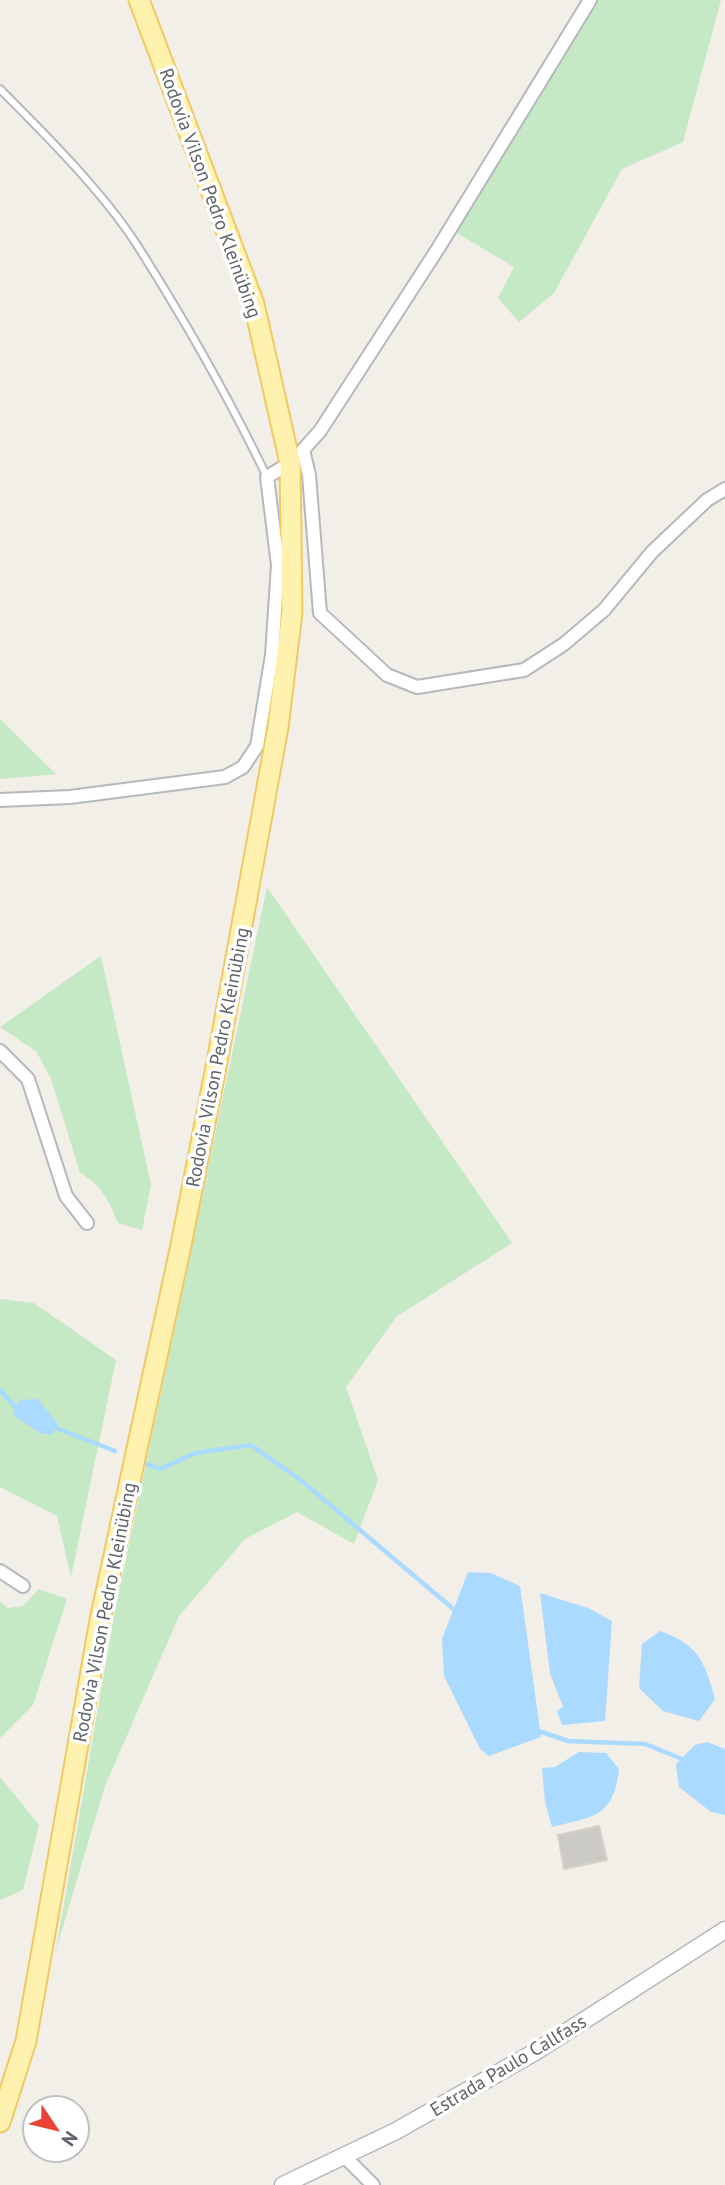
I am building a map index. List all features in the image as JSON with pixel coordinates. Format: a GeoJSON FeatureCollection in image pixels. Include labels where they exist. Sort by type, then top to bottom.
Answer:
{"type":"FeatureCollection","features":[{"type":"Feature","properties":{"kind":"main road","name":"Rodovia Vilson Pedro Kleinübing"},"geometry":{"type":"LineString","coordinates":[[0,2122],[26,2041],[100,1620],[184,1232],[278,727],[292,612],[297,456],[254,304],[139,0]]}},
{"type":"Feature","properties":{"kind":"street"},"geometry":{"type":"LineString","coordinates":[[0,800],[70,797],[225,778],[243,766],[257,746],[272,655],[278,565],[267,477],[297,456],[320,431],[439,247],[590,0]]}},
{"type":"Feature","properties":{"kind":"street"},"geometry":{"type":"LineString","coordinates":[[297,456],[309,475],[320,613],[387,675],[417,687],[524,670],[554,651],[604,610],[652,552],[707,500],[725,489]]}},
{"type":"Feature","properties":{"kind":"street"},"geometry":{"type":"LineString","coordinates":[[0,1051],[28,1079],[66,1196],[87,1223]]}},
{"type":"Feature","properties":{"kind":"street"},"geometry":{"type":"LineString","coordinates":[[0,1571],[23,1586]]}},
{"type":"Feature","properties":{"kind":"street","name":"Estrada Paulo Callfass"},"geometry":{"type":"LineString","coordinates":[[283,2185],[396,2131],[535,2052],[725,1930]]}},
{"type":"Feature","properties":{"kind":"street"},"geometry":{"type":"LineString","coordinates":[[344,2156],[373,2185]]}},
{"type":"Feature","properties":{"kind":"lane"},"geometry":{"type":"LineString","coordinates":[[0,89],[86,182],[136,243],[243,428],[267,477]]}},
{"type":"Feature","properties":{"kind":"green space"},"geometry":{"type":"Polygon","coordinates":[[[596,0],[721,0],[683,142],[622,169],[554,293],[519,322],[498,298],[514,267],[455,232],[596,0]]]}},
{"type":"Feature","properties":{"kind":"green space"},"geometry":{"type":"Polygon","coordinates":[[[0,719],[56,774],[0,779],[0,719]]]}},
{"type":"Feature","properties":{"kind":"green space"},"geometry":{"type":"Polygon","coordinates":[[[267,887],[512,1243],[396,1317],[346,1387],[378,1480],[354,1544],[297,1512],[245,1539],[179,1616],[105,1786],[56,1950],[114,1616],[267,887]]]}},
{"type":"Feature","properties":{"kind":"green space"},"geometry":{"type":"Polygon","coordinates":[[[101,956],[151,1185],[142,1230],[118,1223],[104,1194],[80,1173],[51,1079],[36,1051],[0,1027],[101,956]]]}},
{"type":"Feature","properties":{"kind":"green space"},"geometry":{"type":"Polygon","coordinates":[[[0,1299],[34,1303],[116,1360],[71,1577],[57,1516],[0,1487],[0,1299]]]}},
{"type":"Feature","properties":{"kind":"green space"},"geometry":{"type":"Polygon","coordinates":[[[39,1589],[67,1599],[33,1705],[0,1738],[0,1602],[8,1608],[23,1606],[39,1589]]]}},
{"type":"Feature","properties":{"kind":"green space"},"geometry":{"type":"Polygon","coordinates":[[[0,1777],[39,1825],[23,1890],[0,1900],[0,1777]]]}},
{"type":"Feature","properties":{"kind":"water"},"geometry":{"type":"Polygon","coordinates":[[[38,1399],[58,1424],[52,1435],[40,1433],[13,1415],[20,1400],[38,1399]]]}},
{"type":"Feature","properties":{"kind":"water"},"geometry":{"type":"Polygon","coordinates":[[[468,1572],[491,1573],[520,1586],[541,1737],[489,1756],[480,1749],[444,1676],[442,1639],[468,1572]]]}},
{"type":"Feature","properties":{"kind":"water"},"geometry":{"type":"Polygon","coordinates":[[[540,1593],[588,1608],[612,1621],[605,1721],[562,1725],[557,1711],[563,1707],[550,1673],[540,1593]]]}},
{"type":"Feature","properties":{"kind":"water"},"geometry":{"type":"Polygon","coordinates":[[[660,1631],[684,1642],[703,1664],[715,1699],[699,1721],[663,1711],[639,1688],[642,1644],[660,1631]]]}},
{"type":"Feature","properties":{"kind":"water"},"geometry":{"type":"Polygon","coordinates":[[[707,1742],[725,1749],[725,1815],[711,1812],[679,1787],[676,1764],[695,1745],[707,1742]]]}},
{"type":"Feature","properties":{"kind":"water"},"geometry":{"type":"Polygon","coordinates":[[[579,1752],[606,1753],[619,1769],[612,1797],[606,1806],[590,1817],[552,1827],[545,1802],[542,1768],[555,1767],[579,1752]]]}},
{"type":"Feature","properties":{"kind":"building"},"geometry":{"type":"Polygon","coordinates":[[[599,1826],[607,1860],[564,1869],[558,1835],[599,1826]]]}},
{"type":"Feature","properties":{"kind":"waterway"},"geometry":{"type":"LineString","coordinates":[[0,1390],[18,1410]]}},
{"type":"Feature","properties":{"kind":"waterway"},"geometry":{"type":"LineString","coordinates":[[51,1426],[115,1451]]}},
{"type":"Feature","properties":{"kind":"waterway"},"geometry":{"type":"LineString","coordinates":[[141,1462],[160,1469],[196,1453],[251,1445],[303,1482],[457,1612]]}},
{"type":"Feature","properties":{"kind":"waterway"},"geometry":{"type":"LineString","coordinates":[[536,1730],[568,1741],[645,1744],[687,1761]]}}]}
